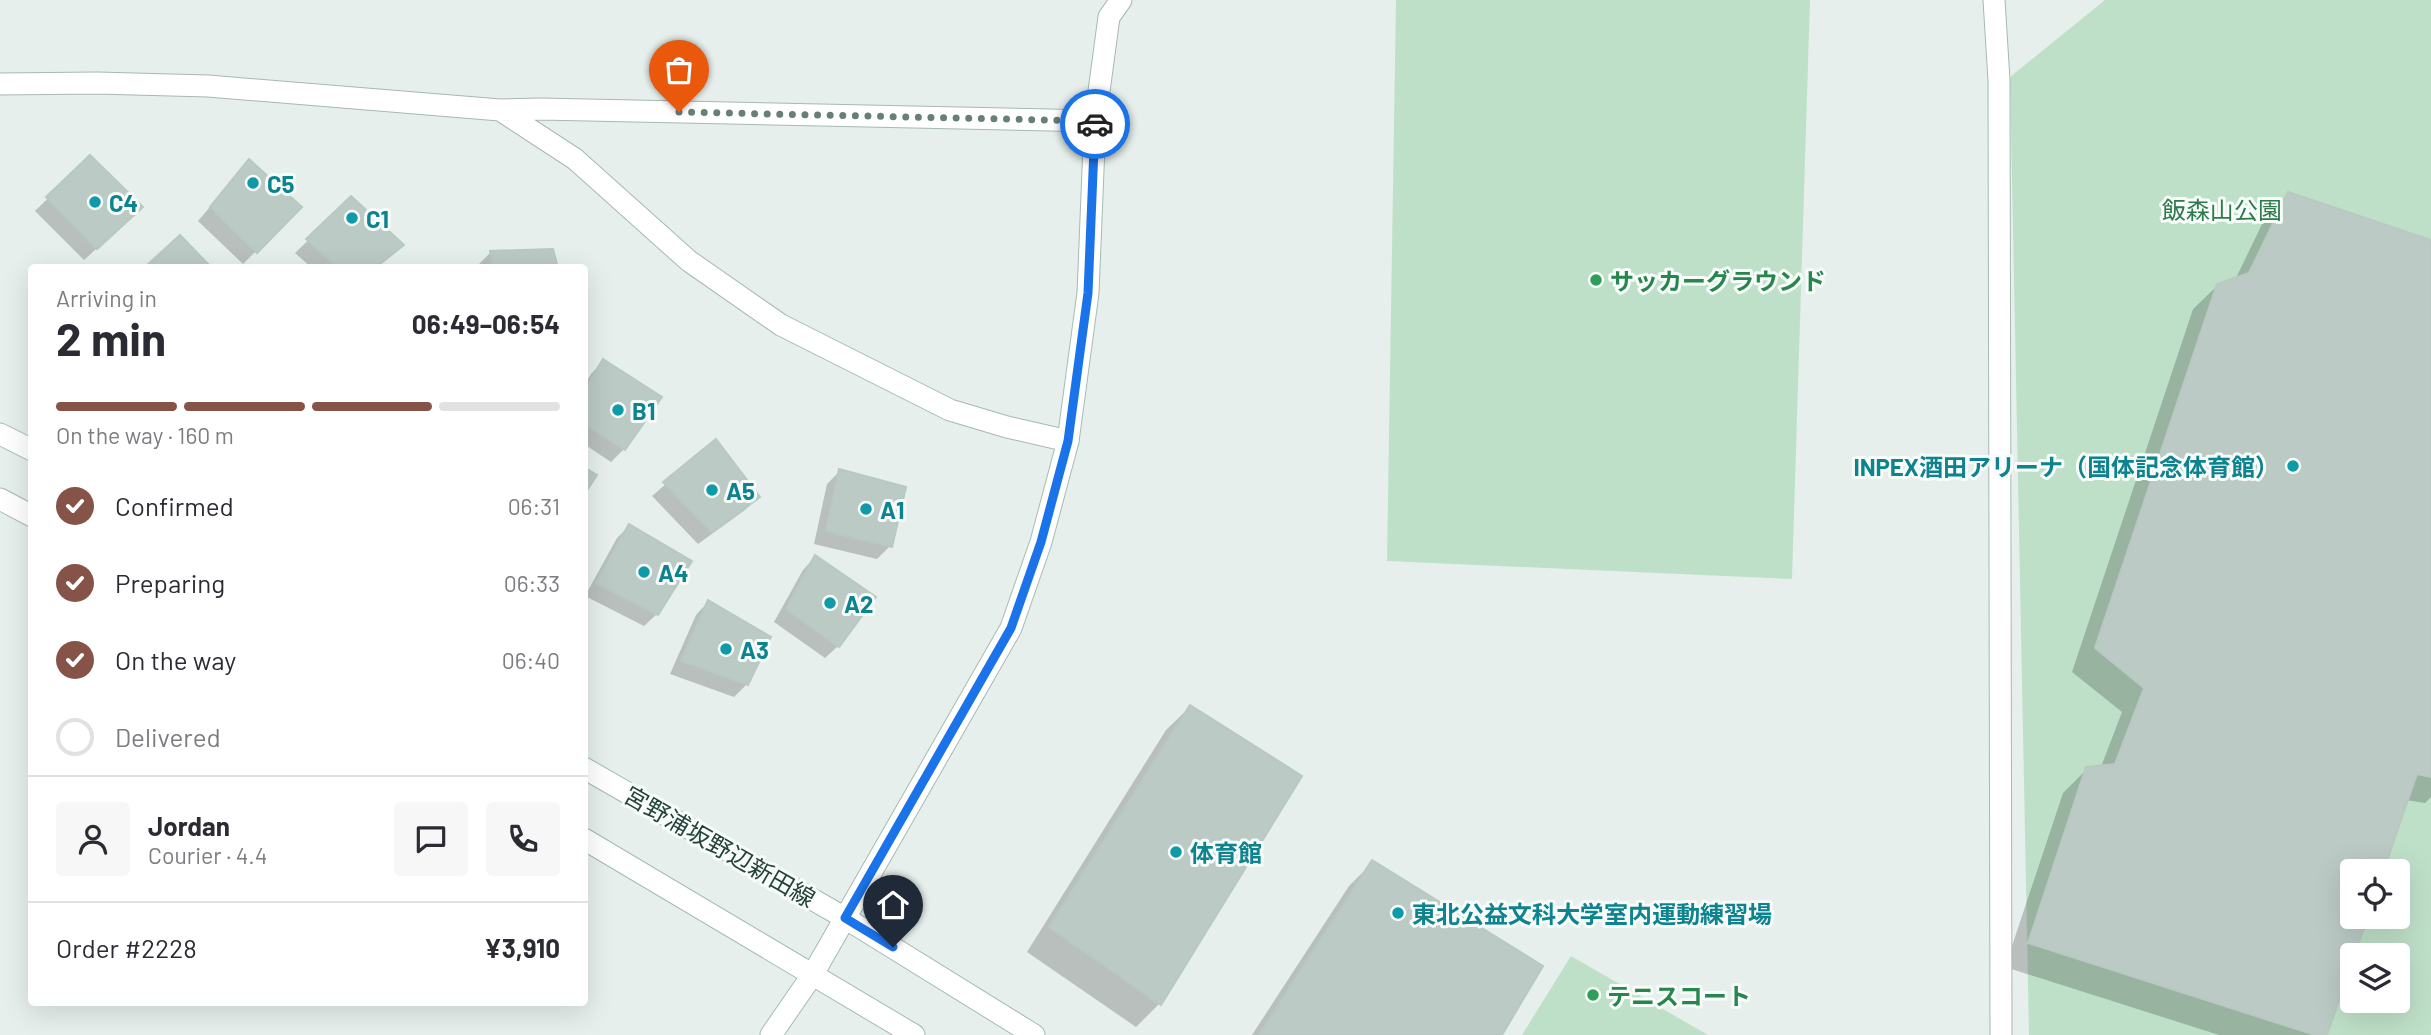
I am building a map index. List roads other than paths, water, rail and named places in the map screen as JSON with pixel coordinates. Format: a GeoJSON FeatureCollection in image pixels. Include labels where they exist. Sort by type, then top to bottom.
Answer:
{"type":"FeatureCollection","features":[{"type":"Feature","properties":{"kind":"street"},"geometry":{"type":"LineString","coordinates":[[771,1035],[813,974],[1011,628],[1041,542],[1068,441],[1088,293],[1095,121],[1109,17],[1121,0]]}},
{"type":"Feature","properties":{"kind":"street"},"geometry":{"type":"LineString","coordinates":[[1994,0],[1999,80],[2001,1035]]}},
{"type":"Feature","properties":{"kind":"street"},"geometry":{"type":"LineString","coordinates":[[0,84],[208,86],[500,110],[1095,121]]}},
{"type":"Feature","properties":{"kind":"street"},"geometry":{"type":"LineString","coordinates":[[500,110],[575,159],[689,261],[781,325],[950,410],[1068,441]]}},
{"type":"Feature","properties":{"kind":"street"},"geometry":{"type":"LineString","coordinates":[[0,434],[28,448]]}},
{"type":"Feature","properties":{"kind":"street"},"geometry":{"type":"LineString","coordinates":[[0,499],[28,514]]}},
{"type":"Feature","properties":{"kind":"street","name":"宮野浦坂野辺新田線"},"geometry":{"type":"LineString","coordinates":[[588,770],[845,918],[1034,1035]]}},
{"type":"Feature","properties":{"kind":"street"},"geometry":{"type":"LineString","coordinates":[[588,841],[914,1035]]}},
{"type":"Feature","properties":{"kind":"place","name":"C5"},"geometry":{"type":"Point","coordinates":[253,183]}},
{"type":"Feature","properties":{"kind":"place","name":"C4"},"geometry":{"type":"Point","coordinates":[95,202]}},
{"type":"Feature","properties":{"kind":"place","name":"C1"},"geometry":{"type":"Point","coordinates":[352,218]}},
{"type":"Feature","properties":{"kind":"place","name":"サッカーグラウンド"},"geometry":{"type":"Point","coordinates":[1596,280]}},
{"type":"Feature","properties":{"kind":"place","name":"B1"},"geometry":{"type":"Point","coordinates":[618,410]}},
{"type":"Feature","properties":{"kind":"place","name":"INPEX酒田アリーナ（国体記念体育館）"},"geometry":{"type":"Point","coordinates":[2293,466]}},
{"type":"Feature","properties":{"kind":"place","name":"A5"},"geometry":{"type":"Point","coordinates":[712,490]}},
{"type":"Feature","properties":{"kind":"place","name":"A1"},"geometry":{"type":"Point","coordinates":[866,509]}},
{"type":"Feature","properties":{"kind":"place","name":"A4"},"geometry":{"type":"Point","coordinates":[644,572]}},
{"type":"Feature","properties":{"kind":"place","name":"A2"},"geometry":{"type":"Point","coordinates":[830,603]}},
{"type":"Feature","properties":{"kind":"place","name":"A3"},"geometry":{"type":"Point","coordinates":[726,649]}},
{"type":"Feature","properties":{"kind":"place","name":"体育館"},"geometry":{"type":"Point","coordinates":[1176,852]}},
{"type":"Feature","properties":{"kind":"place","name":"東北公益文科大学室内運動練習場"},"geometry":{"type":"Point","coordinates":[1398,913]}},
{"type":"Feature","properties":{"kind":"place","name":"テニスコート"},"geometry":{"type":"Point","coordinates":[1593,995]}},
{"type":"Feature","properties":{"kind":"park label","name":"飯森山公園"},"geometry":{"type":"Point","coordinates":[2222,209]}}]}
